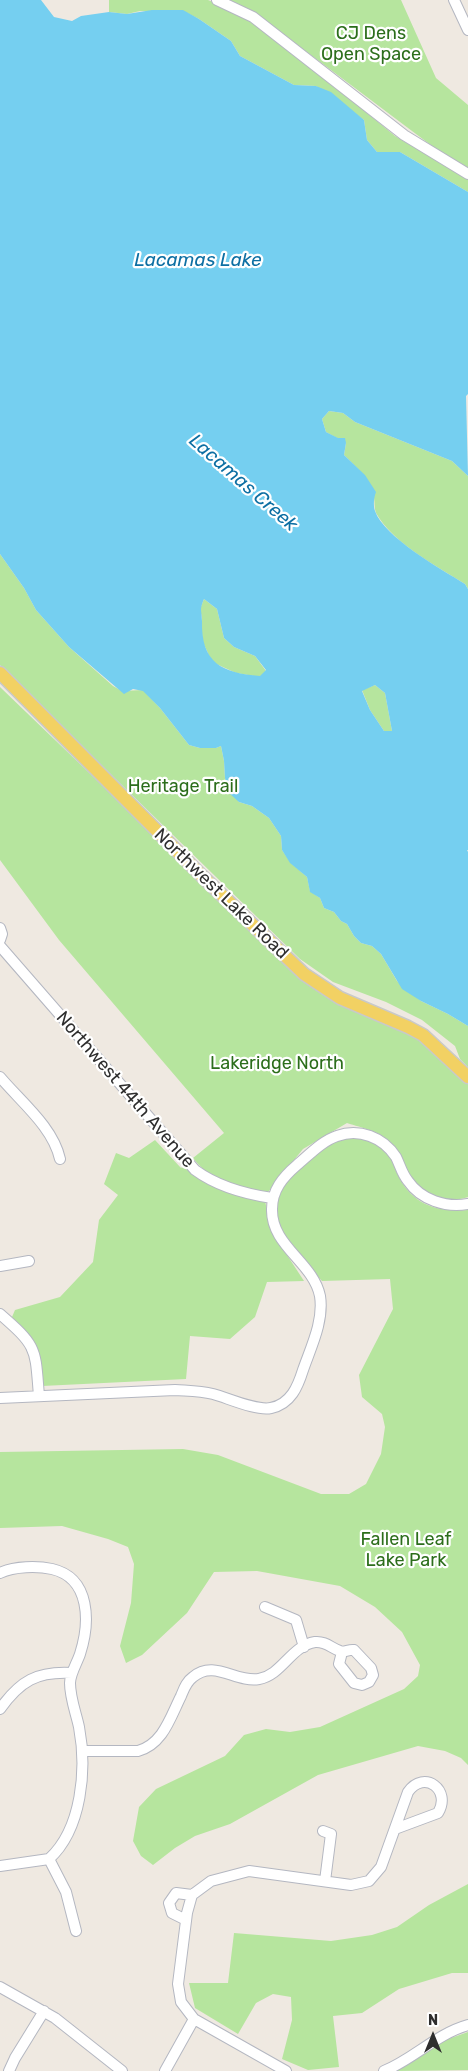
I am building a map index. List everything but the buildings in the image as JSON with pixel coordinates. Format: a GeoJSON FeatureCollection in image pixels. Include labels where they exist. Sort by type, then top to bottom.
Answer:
{"type":"FeatureCollection","features":[{"type":"Feature","properties":{"kind":"main road","name":"Northwest Lake Road"},"geometry":{"type":"LineString","coordinates":[[0,673],[209,883],[304,974],[340,998],[408,1026],[423,1035],[468,1077]]}},
{"type":"Feature","properties":{"kind":"street"},"geometry":{"type":"LineString","coordinates":[[217,0],[253,17],[287,41],[404,135],[468,174]]}},
{"type":"Feature","properties":{"kind":"street"},"geometry":{"type":"LineString","coordinates":[[454,0],[468,30]]}},
{"type":"Feature","properties":{"kind":"street"},"geometry":{"type":"LineString","coordinates":[[0,928],[2,934],[0,940]]}},
{"type":"Feature","properties":{"kind":"street","name":"Northwest 44th Avenue"},"geometry":{"type":"LineString","coordinates":[[0,946],[195,1170],[214,1183],[225,1187],[272,1198]]}},
{"type":"Feature","properties":{"kind":"street"},"geometry":{"type":"LineString","coordinates":[[0,1077],[57,1145],[60,1159]]}},
{"type":"Feature","properties":{"kind":"street"},"geometry":{"type":"LineString","coordinates":[[0,1398],[175,1390],[204,1392],[260,1408],[271,1408],[289,1399],[298,1385],[318,1324],[320,1298],[313,1278],[278,1234],[273,1220],[272,1198],[278,1185],[287,1174],[325,1142],[337,1136],[356,1133],[377,1139],[390,1149],[407,1181],[423,1195],[446,1204],[468,1204]]}},
{"type":"Feature","properties":{"kind":"street"},"geometry":{"type":"LineString","coordinates":[[0,1266],[29,1261]]}},
{"type":"Feature","properties":{"kind":"street"},"geometry":{"type":"LineString","coordinates":[[0,1314],[21,1332],[32,1346],[37,1364],[38,1396]]}},
{"type":"Feature","properties":{"kind":"street"},"geometry":{"type":"LineString","coordinates":[[0,1573],[16,1568],[49,1568],[61,1571],[72,1577],[84,1598],[84,1637],[69,1681],[82,1751],[79,1794],[74,1818],[59,1850],[49,1859],[0,1866]]}},
{"type":"Feature","properties":{"kind":"street"},"geometry":{"type":"LineString","coordinates":[[265,1607],[296,1620],[304,1647]]}},
{"type":"Feature","properties":{"kind":"street"},"geometry":{"type":"LineString","coordinates":[[82,1751],[144,1750],[159,1739],[192,1677],[204,1672],[216,1670],[243,1678],[262,1678],[275,1672],[304,1647],[321,1642],[342,1652]]}},
{"type":"Feature","properties":{"kind":"street"},"geometry":{"type":"LineString","coordinates":[[0,1709],[12,1693],[26,1681],[40,1675],[57,1672],[72,1673]]}},
{"type":"Feature","properties":{"kind":"street"},"geometry":{"type":"LineString","coordinates":[[286,2071],[194,2019],[181,2002],[178,1990],[186,1920],[192,1895],[211,1882],[249,1871],[357,1885],[363,1884],[374,1878],[382,1867],[404,1798],[412,1785],[423,1782],[434,1785],[440,1792],[442,1799],[438,1813],[395,1829]]}},
{"type":"Feature","properties":{"kind":"street"},"geometry":{"type":"LineString","coordinates":[[323,1831],[331,1834],[325,1881]]}},
{"type":"Feature","properties":{"kind":"street"},"geometry":{"type":"LineString","coordinates":[[49,1859],[66,1892],[76,1930]]}},
{"type":"Feature","properties":{"kind":"street"},"geometry":{"type":"LineString","coordinates":[[186,1920],[172,1913],[169,1903],[176,1892],[192,1895]]}},
{"type":"Feature","properties":{"kind":"street"},"geometry":{"type":"LineString","coordinates":[[0,1988],[44,2011],[122,2071]]}},
{"type":"Feature","properties":{"kind":"street"},"geometry":{"type":"LineString","coordinates":[[9,2071],[44,2011]]}},
{"type":"Feature","properties":{"kind":"street"},"geometry":{"type":"LineString","coordinates":[[165,2071],[194,2019]]}},
{"type":"Feature","properties":{"kind":"street"},"geometry":{"type":"LineString","coordinates":[[384,2071],[399,2064],[439,2037],[468,2025]]}},
{"type":"Feature","properties":{"kind":"green space"},"geometry":{"type":"Polygon","coordinates":[[[109,0],[208,0],[223,6],[250,21],[299,57],[395,136],[468,179],[468,192],[400,152],[377,152],[367,140],[364,120],[316,86],[294,85],[240,56],[231,41],[199,19],[183,11],[140,11],[127,14],[109,12],[109,0]]]}},
{"type":"Feature","properties":{"kind":"green space","name":"CJ Dens Open Space"},"geometry":{"type":"Polygon","coordinates":[[[228,0],[401,0],[436,78],[468,105],[468,169],[457,164],[265,22],[236,3],[228,0]]]}},
{"type":"Feature","properties":{"kind":"green space"},"geometry":{"type":"Polygon","coordinates":[[[329,411],[343,413],[355,422],[452,461],[468,476],[468,589],[465,584],[404,544],[384,524],[376,513],[374,498],[369,484],[344,455],[346,443],[326,432],[322,419],[329,411]]]}},
{"type":"Feature","properties":{"kind":"green space","name":"Heritage Trail"},"geometry":{"type":"Polygon","coordinates":[[[0,554],[24,588],[36,610],[69,647],[113,686],[122,691],[143,690],[189,745],[200,748],[216,748],[221,746],[225,778],[239,802],[252,806],[269,818],[281,836],[282,850],[291,863],[307,877],[310,891],[320,898],[324,908],[334,912],[341,921],[347,924],[361,943],[372,946],[381,954],[397,981],[421,1001],[468,1026],[468,1067],[460,1059],[455,1046],[422,1020],[386,1002],[333,982],[300,959],[5,671],[0,665],[0,554]]]}},
{"type":"Feature","properties":{"kind":"green space"},"geometry":{"type":"Polygon","coordinates":[[[204,599],[217,609],[224,638],[234,647],[255,656],[266,671],[260,677],[236,673],[212,662],[201,638],[202,618],[200,609],[204,599]]]}},
{"type":"Feature","properties":{"kind":"green space"},"geometry":{"type":"Polygon","coordinates":[[[375,685],[385,693],[392,731],[384,731],[370,710],[362,690],[375,685]]]}},
{"type":"Feature","properties":{"kind":"green space","name":"Lakeridge North"},"geometry":{"type":"Polygon","coordinates":[[[0,687],[241,919],[268,948],[327,994],[419,1037],[468,1084],[468,1197],[449,1200],[424,1190],[410,1176],[396,1149],[388,1140],[371,1130],[347,1123],[303,1149],[268,1192],[237,1186],[217,1178],[200,1166],[193,1158],[224,1133],[59,940],[0,860],[0,687]]]}},
{"type":"Feature","properties":{"kind":"green space","name":"Fallen Leaf Lake Park"},"geometry":{"type":"Polygon","coordinates":[[[345,1136],[368,1139],[383,1147],[389,1154],[398,1176],[406,1188],[420,1201],[447,1210],[468,1210],[468,1765],[461,1758],[445,1751],[418,1746],[318,1775],[230,1824],[195,1836],[153,1865],[141,1856],[133,1841],[139,1807],[156,1789],[225,1756],[244,1735],[266,1729],[290,1732],[320,1727],[404,1689],[418,1676],[420,1665],[402,1632],[375,1607],[340,1586],[257,1571],[214,1572],[187,1613],[142,1655],[126,1663],[120,1646],[131,1603],[134,1564],[128,1547],[108,1539],[62,1526],[0,1528],[0,1452],[183,1449],[218,1455],[321,1494],[349,1494],[366,1484],[381,1454],[385,1427],[382,1414],[362,1397],[359,1375],[393,1309],[390,1279],[322,1281],[283,1236],[278,1219],[278,1204],[281,1191],[288,1179],[308,1159],[345,1136]]]}},
{"type":"Feature","properties":{"kind":"green space"},"geometry":{"type":"Polygon","coordinates":[[[155,1140],[181,1168],[186,1164],[265,1200],[270,1229],[304,1281],[267,1282],[255,1317],[230,1339],[190,1336],[186,1379],[42,1386],[36,1348],[28,1333],[12,1317],[15,1310],[60,1297],[93,1262],[99,1220],[118,1195],[104,1184],[116,1153],[129,1158],[155,1140]]]}},
{"type":"Feature","properties":{"kind":"green space"},"geometry":{"type":"Polygon","coordinates":[[[468,1884],[468,1973],[452,1973],[399,1989],[362,2013],[333,2016],[339,2067],[308,2070],[282,2059],[292,2020],[291,1997],[273,1994],[256,2003],[238,2034],[195,2008],[189,1983],[228,1983],[234,1933],[331,1941],[372,1935],[397,1927],[429,1905],[468,1884]]]}},
{"type":"Feature","properties":{"kind":"green space"},"geometry":{"type":"Polygon","coordinates":[[[468,2032],[468,2070],[395,2071],[437,2043],[468,2032]]]}},
{"type":"Feature","properties":{"kind":"water","name":"Lacamas Lake"},"geometry":{"type":"Polygon","coordinates":[[[0,0],[41,0],[54,17],[72,21],[81,16],[109,12],[127,14],[152,10],[183,10],[231,41],[240,56],[294,85],[316,86],[331,92],[364,120],[367,140],[377,152],[400,152],[468,192],[468,394],[466,396],[468,476],[452,461],[355,422],[343,413],[329,411],[322,419],[326,432],[338,438],[345,438],[344,455],[365,475],[376,492],[374,509],[380,521],[401,542],[465,584],[468,589],[468,1026],[402,989],[381,954],[372,946],[361,943],[347,924],[341,921],[334,912],[324,908],[320,898],[310,892],[307,877],[290,863],[282,850],[281,836],[269,818],[252,806],[239,802],[229,793],[221,746],[216,748],[200,748],[189,745],[160,708],[143,691],[133,689],[124,694],[69,647],[36,610],[24,588],[0,554],[0,0]],[[204,599],[201,608],[203,635],[205,647],[210,656],[216,663],[235,672],[260,676],[266,670],[255,656],[234,647],[224,638],[217,609],[204,599]],[[375,685],[362,691],[370,710],[384,731],[392,731],[385,693],[375,685]]]}},
{"type":"Feature","properties":{"kind":"water label","name":"Lacamas Creek"},"geometry":{"type":"Point","coordinates":[243,483]}}]}
